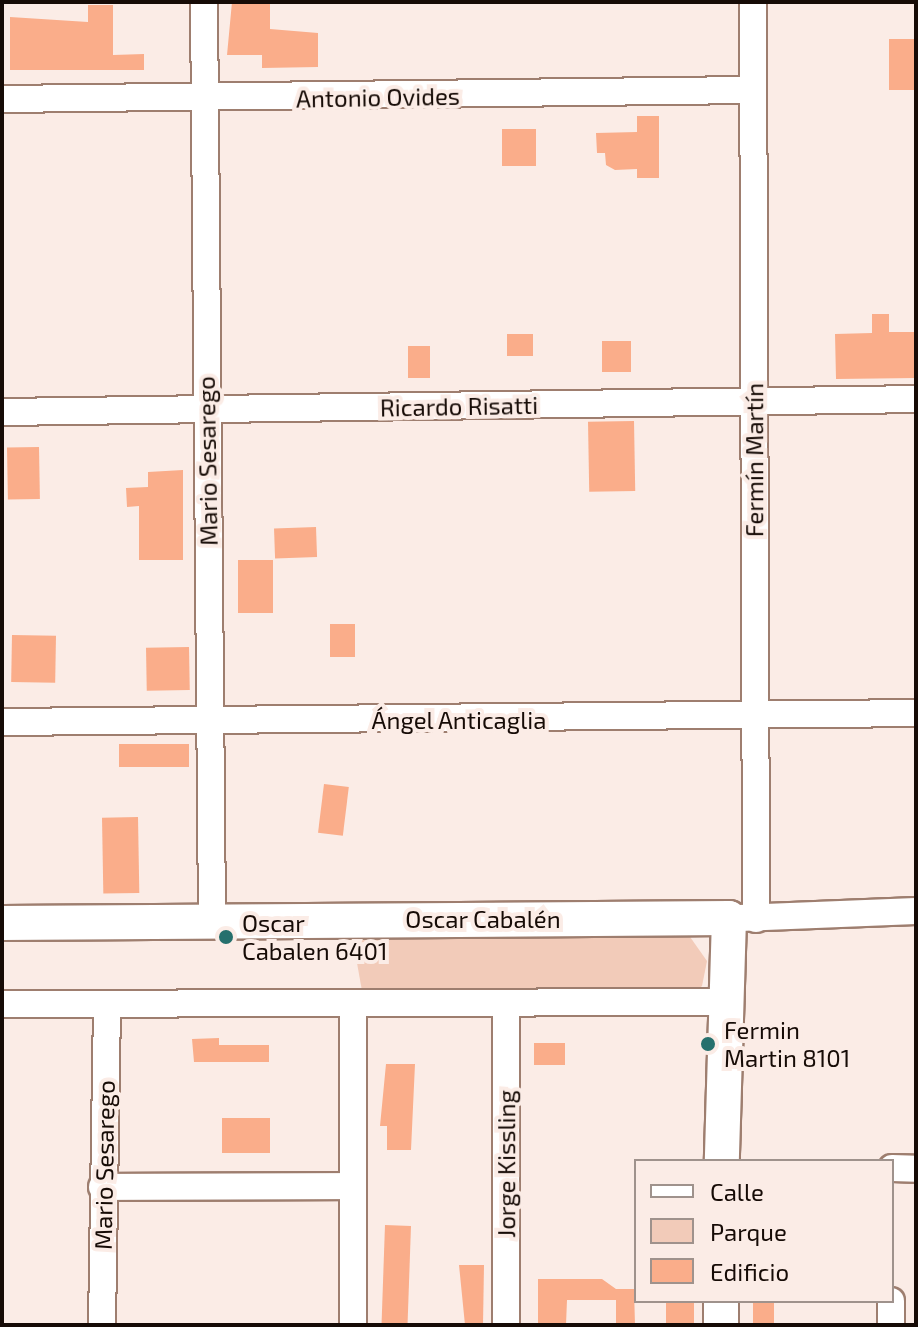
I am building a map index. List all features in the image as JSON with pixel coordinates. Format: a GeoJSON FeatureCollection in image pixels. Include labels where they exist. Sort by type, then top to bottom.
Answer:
{"type":"FeatureCollection","features":[{"type":"Feature","properties":{"kind":"main road","name":"Oscar Cabalén"},"geometry":{"type":"LineString","coordinates":[[2,923],[742,918]]}},
{"type":"Feature","properties":{"kind":"main road","name":"Fermín Martín"},"geometry":{"type":"LineString","coordinates":[[722,1159],[723,1002],[742,918]]}},
{"type":"Feature","properties":{"kind":"main road"},"geometry":{"type":"LineString","coordinates":[[721,1303],[721,1325]]}},
{"type":"Feature","properties":{"kind":"street","name":"Mario Sesarego"},"geometry":{"type":"LineString","coordinates":[[204,2],[212,921]]}},
{"type":"Feature","properties":{"kind":"street","name":"Fermín Martín"},"geometry":{"type":"LineString","coordinates":[[742,918],[755,717],[753,2]]}},
{"type":"Feature","properties":{"kind":"street","name":"Antonio Ovides"},"geometry":{"type":"LineString","coordinates":[[2,99],[204,100],[753,90]]}},
{"type":"Feature","properties":{"kind":"street","name":"Ricardo Risatti"},"geometry":{"type":"LineString","coordinates":[[2,412],[916,399]]}},
{"type":"Feature","properties":{"kind":"street","name":"Ángel Anticaglia"},"geometry":{"type":"LineString","coordinates":[[2,722],[755,717],[916,713]]}},
{"type":"Feature","properties":{"kind":"street","name":"Oscar Cabalén"},"geometry":{"type":"LineString","coordinates":[[742,918],[916,911]]}},
{"type":"Feature","properties":{"kind":"street"},"geometry":{"type":"LineString","coordinates":[[2,1004],[723,1002]]}},
{"type":"Feature","properties":{"kind":"street"},"geometry":{"type":"LineString","coordinates":[[353,1004],[353,1325]]}},
{"type":"Feature","properties":{"kind":"street","name":"Jorge Kissling"},"geometry":{"type":"LineString","coordinates":[[506,1004],[506,1325]]}},
{"type":"Feature","properties":{"kind":"street","name":"Mario Sesarego"},"geometry":{"type":"LineString","coordinates":[[102,1325],[107,1005]]}},
{"type":"Feature","properties":{"kind":"street"},"geometry":{"type":"LineString","coordinates":[[894,1168],[916,1169]]}},
{"type":"Feature","properties":{"kind":"street"},"geometry":{"type":"LineString","coordinates":[[102,1187],[353,1186]]}},
{"type":"Feature","properties":{"kind":"street"},"geometry":{"type":"LineString","coordinates":[[891,1303],[891,1325]]}},
{"type":"Feature","properties":{"kind":"green space"},"geometry":{"type":"Polygon","coordinates":[[[688,934],[707,961],[702,986],[692,994],[362,991],[352,935],[688,934]]]}},
{"type":"Feature","properties":{"kind":"building"},"geometry":{"type":"Polygon","coordinates":[[[232,2],[270,2],[270,29],[318,33],[318,67],[262,68],[262,55],[227,55],[232,2]]]}},
{"type":"Feature","properties":{"kind":"building"},"geometry":{"type":"Polygon","coordinates":[[[88,5],[113,5],[113,55],[144,54],[144,70],[10,70],[10,17],[88,22],[88,5]]]}},
{"type":"Feature","properties":{"kind":"building"},"geometry":{"type":"Polygon","coordinates":[[[889,39],[916,39],[916,90],[889,90],[889,39]]]}},
{"type":"Feature","properties":{"kind":"building"},"geometry":{"type":"Polygon","coordinates":[[[637,116],[659,116],[659,178],[637,178],[637,169],[615,170],[606,165],[605,153],[597,153],[596,133],[637,132],[637,116]]]}},
{"type":"Feature","properties":{"kind":"building"},"geometry":{"type":"Polygon","coordinates":[[[502,129],[536,129],[536,166],[502,166],[502,129]]]}},
{"type":"Feature","properties":{"kind":"building"},"geometry":{"type":"Polygon","coordinates":[[[872,314],[889,314],[889,332],[916,332],[916,378],[836,379],[835,334],[872,333],[872,314]]]}},
{"type":"Feature","properties":{"kind":"building"},"geometry":{"type":"Polygon","coordinates":[[[507,334],[533,334],[533,356],[507,356],[507,334]]]}},
{"type":"Feature","properties":{"kind":"building"},"geometry":{"type":"Polygon","coordinates":[[[602,341],[631,341],[631,372],[602,372],[602,341]]]}},
{"type":"Feature","properties":{"kind":"building"},"geometry":{"type":"Polygon","coordinates":[[[408,346],[430,346],[430,378],[408,378],[408,346]]]}},
{"type":"Feature","properties":{"kind":"building"},"geometry":{"type":"Polygon","coordinates":[[[634,421],[635,491],[589,492],[588,422],[634,421]]]}},
{"type":"Feature","properties":{"kind":"building"},"geometry":{"type":"Polygon","coordinates":[[[39,447],[40,499],[8,500],[7,448],[39,447]]]}},
{"type":"Feature","properties":{"kind":"building"},"geometry":{"type":"Polygon","coordinates":[[[183,470],[183,560],[139,560],[139,506],[127,507],[126,488],[148,487],[148,472],[183,470]]]}},
{"type":"Feature","properties":{"kind":"building"},"geometry":{"type":"Polygon","coordinates":[[[316,527],[317,557],[275,558],[274,528],[316,527]]]}},
{"type":"Feature","properties":{"kind":"building"},"geometry":{"type":"Polygon","coordinates":[[[238,560],[273,560],[273,613],[238,613],[238,560]]]}},
{"type":"Feature","properties":{"kind":"building"},"geometry":{"type":"Polygon","coordinates":[[[330,624],[355,624],[355,657],[330,657],[330,624]]]}},
{"type":"Feature","properties":{"kind":"building"},"geometry":{"type":"Polygon","coordinates":[[[12,635],[56,636],[55,683],[11,682],[12,635]]]}},
{"type":"Feature","properties":{"kind":"building"},"geometry":{"type":"Polygon","coordinates":[[[189,647],[190,690],[147,691],[146,648],[189,647]]]}},
{"type":"Feature","properties":{"kind":"building"},"geometry":{"type":"Polygon","coordinates":[[[119,744],[189,744],[189,767],[119,767],[119,744]]]}},
{"type":"Feature","properties":{"kind":"building"},"geometry":{"type":"Polygon","coordinates":[[[324,784],[349,787],[343,836],[318,833],[324,784]]]}},
{"type":"Feature","properties":{"kind":"building"},"geometry":{"type":"Polygon","coordinates":[[[138,817],[139,893],[103,894],[102,818],[138,817]]]}},
{"type":"Feature","properties":{"kind":"building"},"geometry":{"type":"Polygon","coordinates":[[[219,1038],[219,1045],[269,1045],[269,1062],[194,1062],[192,1039],[219,1038]]]}},
{"type":"Feature","properties":{"kind":"building"},"geometry":{"type":"Polygon","coordinates":[[[534,1043],[565,1043],[565,1065],[534,1065],[534,1043]]]}},
{"type":"Feature","properties":{"kind":"building"},"geometry":{"type":"Polygon","coordinates":[[[386,1064],[415,1064],[411,1150],[387,1150],[387,1126],[380,1126],[386,1064]]]}},
{"type":"Feature","properties":{"kind":"building"},"geometry":{"type":"Polygon","coordinates":[[[222,1118],[270,1118],[270,1153],[222,1153],[222,1118]]]}},
{"type":"Feature","properties":{"kind":"building"},"geometry":{"type":"Polygon","coordinates":[[[385,1225],[411,1226],[408,1325],[382,1325],[385,1225]]]}},
{"type":"Feature","properties":{"kind":"building"},"geometry":{"type":"Polygon","coordinates":[[[459,1265],[484,1265],[483,1325],[465,1325],[459,1265]]]}},
{"type":"Feature","properties":{"kind":"building"},"geometry":{"type":"Polygon","coordinates":[[[538,1279],[602,1279],[616,1289],[634,1289],[635,1325],[616,1325],[616,1300],[567,1300],[566,1325],[538,1325],[538,1279]]]}},
{"type":"Feature","properties":{"kind":"building"},"geometry":{"type":"Polygon","coordinates":[[[666,1303],[694,1303],[694,1325],[666,1325],[666,1303]]]}},
{"type":"Feature","properties":{"kind":"building"},"geometry":{"type":"Polygon","coordinates":[[[753,1303],[774,1303],[774,1325],[753,1325],[753,1303]]]}},
{"type":"Feature","properties":{"kind":"place","name":"Oscar Cabalen 6401"},"geometry":{"type":"Point","coordinates":[226,937]}},
{"type":"Feature","properties":{"kind":"place","name":"Fermin Martin 8101"},"geometry":{"type":"Point","coordinates":[708,1044]}}]}
